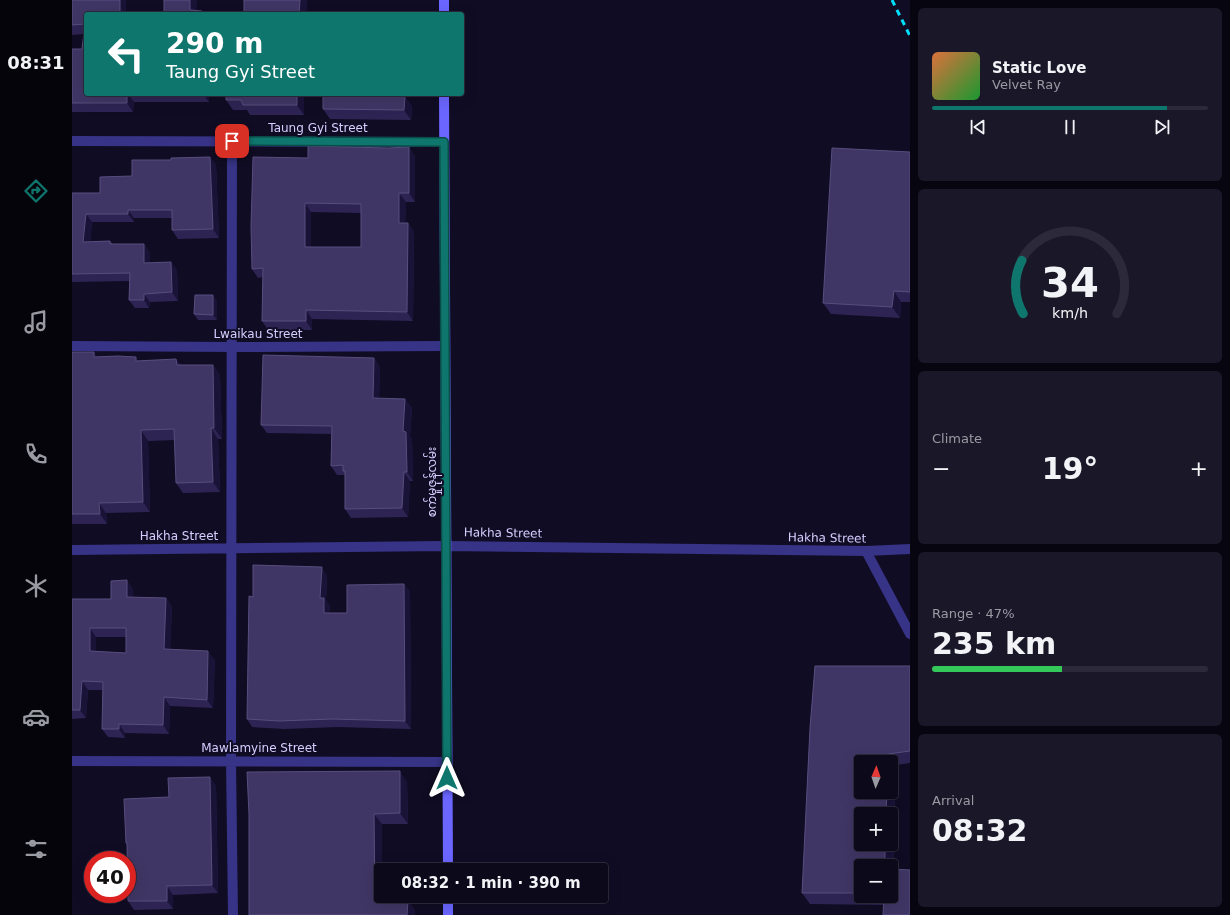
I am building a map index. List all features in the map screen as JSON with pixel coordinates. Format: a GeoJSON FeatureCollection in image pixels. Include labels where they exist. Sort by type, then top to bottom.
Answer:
{"type":"FeatureCollection","features":[{"type":"Feature","properties":{"kind":"street"},"geometry":{"type":"LineString","coordinates":[[444,0],[444,12]]}},
{"type":"Feature","properties":{"kind":"street","name":"စက်မှုဇုန်လမ်း"},"geometry":{"type":"LineString","coordinates":[[444,96],[445,546],[448,863]]}},
{"type":"Feature","properties":{"kind":"street","name":"Taung Gyi Street"},"geometry":{"type":"LineString","coordinates":[[72,141],[444,142]]}},
{"type":"Feature","properties":{"kind":"street"},"geometry":{"type":"LineString","coordinates":[[232,141],[233,915]]}},
{"type":"Feature","properties":{"kind":"street","name":"Lwaikau Street"},"geometry":{"type":"LineString","coordinates":[[72,346],[444,346]]}},
{"type":"Feature","properties":{"kind":"street","name":"Hakha Street"},"geometry":{"type":"LineString","coordinates":[[72,550],[445,546],[866,551],[910,549]]}},
{"type":"Feature","properties":{"kind":"street"},"geometry":{"type":"LineString","coordinates":[[866,551],[910,634]]}},
{"type":"Feature","properties":{"kind":"street","name":"Mawlamyine Street"},"geometry":{"type":"LineString","coordinates":[[72,761],[447,762]]}},
{"type":"Feature","properties":{"kind":"street"},"geometry":{"type":"LineString","coordinates":[[448,903],[448,915]]}},
{"type":"Feature","properties":{"kind":"building"},"geometry":{"type":"Polygon","coordinates":[[[72,0],[120,0],[120,12],[84,12],[84,24],[72,25],[72,0]]]}},
{"type":"Feature","properties":{"kind":"building"},"geometry":{"type":"Polygon","coordinates":[[[164,0],[190,0],[190,10],[202,11],[202,12],[164,12],[164,0]]]}},
{"type":"Feature","properties":{"kind":"building"},"geometry":{"type":"Polygon","coordinates":[[[244,0],[300,0],[299,12],[244,12],[244,0]]]}},
{"type":"Feature","properties":{"kind":"building"},"geometry":{"type":"Polygon","coordinates":[[[84,32],[84,96],[127,96],[127,103],[72,103],[72,49],[82,49],[84,32]]]}},
{"type":"Feature","properties":{"kind":"building"},"geometry":{"type":"Polygon","coordinates":[[[226,96],[297,96],[297,105],[243,105],[241,100],[226,100],[226,96]]]}},
{"type":"Feature","properties":{"kind":"building"},"geometry":{"type":"Polygon","coordinates":[[[323,96],[405,96],[404,110],[323,109],[323,96]]]}},
{"type":"Feature","properties":{"kind":"building"},"geometry":{"type":"Polygon","coordinates":[[[308,146],[388,148],[409,147],[409,193],[399,193],[399,223],[408,223],[407,312],[306,310],[306,321],[262,321],[263,268],[252,269],[251,226],[253,157],[308,158],[308,146]],[[305,203],[305,247],[361,247],[361,204],[305,203]]]}},
{"type":"Feature","properties":{"kind":"building"},"geometry":{"type":"Polygon","coordinates":[[[832,148],[910,152],[910,292],[894,291],[892,307],[823,303],[832,148]]]}},
{"type":"Feature","properties":{"kind":"building"},"geometry":{"type":"Polygon","coordinates":[[[210,157],[213,229],[172,230],[172,210],[128,210],[128,214],[86,214],[83,242],[110,241],[110,244],[144,244],[144,263],[171,262],[172,292],[144,294],[144,300],[129,300],[130,273],[72,274],[72,193],[100,193],[100,177],[132,176],[132,160],[171,160],[171,158],[210,157]]]}},
{"type":"Feature","properties":{"kind":"building"},"geometry":{"type":"Polygon","coordinates":[[[195,295],[213,295],[213,315],[194,314],[195,295]]]}},
{"type":"Feature","properties":{"kind":"building"},"geometry":{"type":"Polygon","coordinates":[[[72,352],[94,352],[94,357],[136,357],[136,361],[176,359],[177,365],[213,365],[214,428],[211,428],[213,482],[176,483],[174,429],[141,430],[143,502],[99,503],[100,514],[72,514],[72,352]]]}},
{"type":"Feature","properties":{"kind":"building"},"geometry":{"type":"Polygon","coordinates":[[[263,355],[374,358],[373,398],[405,399],[403,431],[406,432],[407,472],[404,472],[402,508],[345,509],[345,471],[343,471],[343,465],[331,466],[332,426],[261,425],[263,355]]]}},
{"type":"Feature","properties":{"kind":"building"},"geometry":{"type":"Polygon","coordinates":[[[253,565],[322,567],[320,598],[324,598],[324,613],[347,613],[347,585],[404,584],[405,721],[332,719],[279,721],[247,719],[249,596],[253,597],[253,565]]]}},
{"type":"Feature","properties":{"kind":"building"},"geometry":{"type":"Polygon","coordinates":[[[127,580],[127,597],[166,598],[164,649],[208,651],[207,700],[164,697],[163,725],[119,724],[119,729],[102,729],[103,682],[82,681],[80,710],[72,710],[72,599],[111,599],[111,581],[127,580]],[[90,628],[90,651],[126,653],[126,628],[90,628]]]}},
{"type":"Feature","properties":{"kind":"building"},"geometry":{"type":"Polygon","coordinates":[[[815,666],[910,666],[910,751],[888,755],[854,755],[854,799],[887,799],[886,807],[854,807],[854,851],[885,851],[885,859],[854,859],[854,893],[802,893],[810,728],[815,666]]]}},
{"type":"Feature","properties":{"kind":"building"},"geometry":{"type":"Polygon","coordinates":[[[400,771],[400,813],[374,814],[374,903],[408,903],[407,915],[249,915],[249,814],[247,772],[400,771]]]}},
{"type":"Feature","properties":{"kind":"building"},"geometry":{"type":"Polygon","coordinates":[[[210,777],[212,885],[167,886],[167,901],[136,901],[136,851],[127,851],[124,799],[169,797],[168,778],[210,777]]]}},
{"type":"Feature","properties":{"kind":"building"},"geometry":{"type":"Polygon","coordinates":[[[898,869],[910,870],[910,915],[883,915],[884,903],[898,903],[898,869]]]}},
{"type":"Feature","properties":{"kind":"railway"},"geometry":{"type":"LineString","coordinates":[[892,0],[910,36]]}},
{"type":"Feature","properties":{"kind":"route"},"geometry":{"type":"LineString","coordinates":[[232,141],[444,142],[447,778]]}}]}
